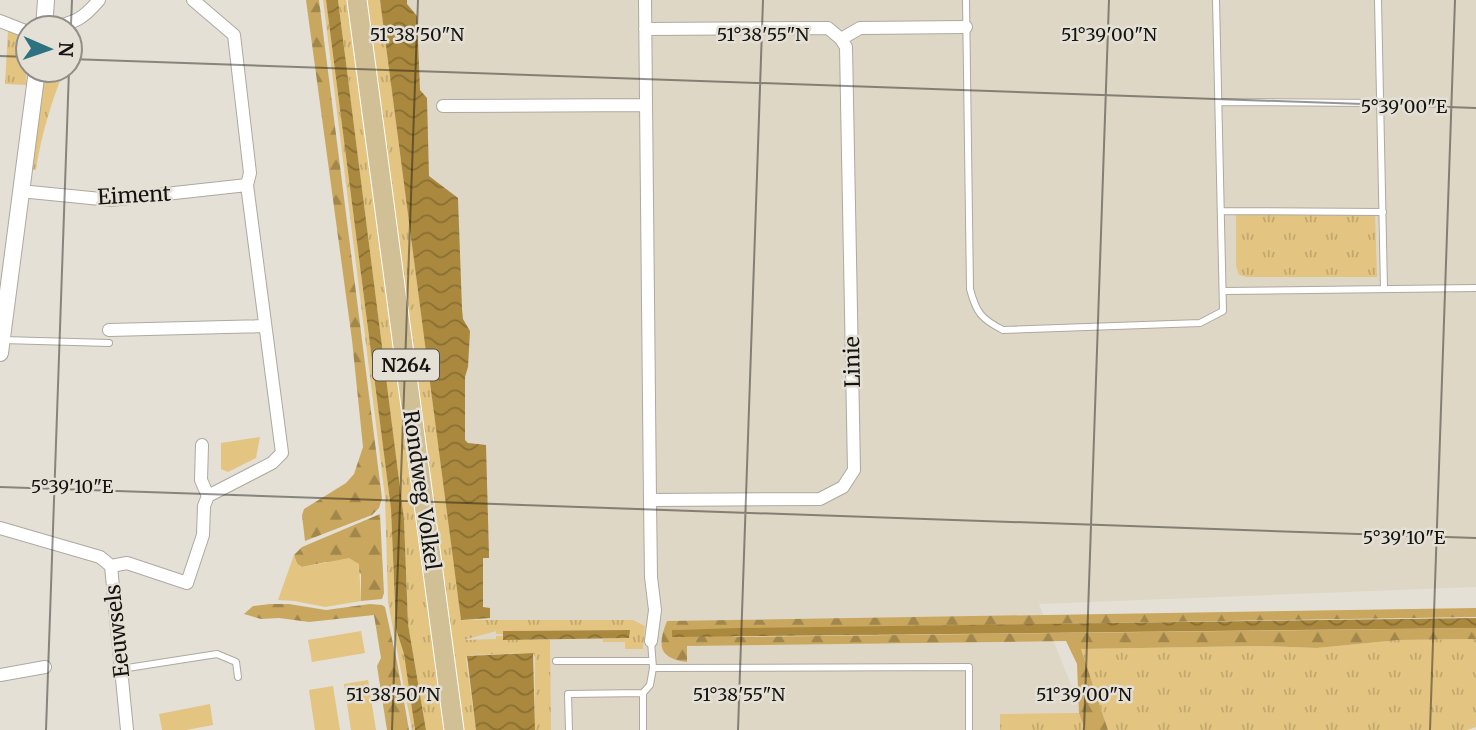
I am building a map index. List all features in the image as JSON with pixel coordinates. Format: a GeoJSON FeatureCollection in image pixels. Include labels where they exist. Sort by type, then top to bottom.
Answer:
{"type":"FeatureCollection","features":[{"type":"Feature","properties":{"kind":"main road","name":"Rondweg Volkel"},"geometry":{"type":"LineString","coordinates":[[357,0],[454,730]]}},
{"type":"Feature","properties":{"kind":"street"},"geometry":{"type":"LineString","coordinates":[[84,17],[99,0]]}},
{"type":"Feature","properties":{"kind":"street"},"geometry":{"type":"LineString","coordinates":[[111,566],[127,563],[187,583],[203,535],[204,506],[208,496],[272,463],[282,453],[247,185],[250,173],[234,35],[193,0]]}},
{"type":"Feature","properties":{"kind":"street"},"geometry":{"type":"LineString","coordinates":[[645,0],[651,577],[655,610],[651,642]]}},
{"type":"Feature","properties":{"kind":"street"},"geometry":{"type":"LineString","coordinates":[[645,29],[828,28],[841,39],[860,28],[966,27]]}},
{"type":"Feature","properties":{"kind":"street","name":"Linie"},"geometry":{"type":"LineString","coordinates":[[650,500],[820,499],[843,487],[854,470],[846,47],[841,39]]}},
{"type":"Feature","properties":{"kind":"street"},"geometry":{"type":"LineString","coordinates":[[1,346],[35,84]]}},
{"type":"Feature","properties":{"kind":"street"},"geometry":{"type":"LineString","coordinates":[[443,106],[646,105]]}},
{"type":"Feature","properties":{"kind":"street","name":"Eiment"},"geometry":{"type":"LineString","coordinates":[[20,191],[111,200],[247,185]]}},
{"type":"Feature","properties":{"kind":"street"},"geometry":{"type":"LineString","coordinates":[[109,337],[265,326]]}},
{"type":"Feature","properties":{"kind":"street"},"geometry":{"type":"LineString","coordinates":[[202,445],[201,480],[208,496]]}},
{"type":"Feature","properties":{"kind":"street","name":"Eeuwsels"},"geometry":{"type":"LineString","coordinates":[[0,528],[100,558],[111,566],[127,730]]}},
{"type":"Feature","properties":{"kind":"street"},"geometry":{"type":"LineString","coordinates":[[0,675],[45,667]]}},
{"type":"Feature","properties":{"kind":"lane"},"geometry":{"type":"LineString","coordinates":[[966,0],[970,289],[974,306],[986,322],[1003,330],[1200,323],[1223,311],[1216,0]]}},
{"type":"Feature","properties":{"kind":"lane"},"geometry":{"type":"LineString","coordinates":[[1378,0],[1384,289]]}},
{"type":"Feature","properties":{"kind":"lane"},"geometry":{"type":"LineString","coordinates":[[1219,102],[1380,103]]}},
{"type":"Feature","properties":{"kind":"lane"},"geometry":{"type":"LineString","coordinates":[[1222,211],[1382,212]]}},
{"type":"Feature","properties":{"kind":"lane"},"geometry":{"type":"LineString","coordinates":[[1224,291],[1476,288]]}},
{"type":"Feature","properties":{"kind":"lane"},"geometry":{"type":"LineString","coordinates":[[1,346],[109,337]]}},
{"type":"Feature","properties":{"kind":"lane"},"geometry":{"type":"LineString","coordinates":[[643,730],[643,693],[650,685],[651,642]]}},
{"type":"Feature","properties":{"kind":"lane"},"geometry":{"type":"LineString","coordinates":[[121,669],[217,654],[236,662],[238,677]]}},
{"type":"Feature","properties":{"kind":"lane"},"geometry":{"type":"LineString","coordinates":[[556,661],[652,665],[969,667],[969,730]]}},
{"type":"Feature","properties":{"kind":"lane"},"geometry":{"type":"LineString","coordinates":[[569,730],[568,694],[643,693]]}},
{"type":"Feature","properties":{"kind":"shaded area"},"geometry":{"type":"Polygon","coordinates":[[[372,0],[1476,0],[1476,587],[1039,604],[1089,730],[469,730],[372,0]]]}},
{"type":"Feature","properties":{"kind":"green space"},"geometry":{"type":"Polygon","coordinates":[[[306,0],[319,0],[382,498],[379,508],[372,515],[305,541],[302,515],[304,509],[346,483],[354,474],[363,447],[352,340],[306,0]]]}},
{"type":"Feature","properties":{"kind":"green space"},"geometry":{"type":"Polygon","coordinates":[[[323,0],[326,0],[391,509],[396,629],[404,654],[415,730],[412,730],[388,602],[385,497],[323,0]]]}},
{"type":"Feature","properties":{"kind":"green space"},"geometry":{"type":"Polygon","coordinates":[[[338,0],[349,0],[445,730],[426,730],[408,624],[404,519],[338,0]]]}},
{"type":"Feature","properties":{"kind":"green space"},"geometry":{"type":"Polygon","coordinates":[[[366,0],[380,0],[461,620],[633,620],[645,626],[643,649],[625,649],[625,642],[603,642],[603,639],[629,638],[629,630],[504,631],[503,634],[496,634],[496,631],[464,640],[496,639],[496,636],[503,636],[503,640],[550,640],[551,730],[535,730],[533,653],[470,655],[466,659],[476,730],[462,730],[366,0]]]}},
{"type":"Feature","properties":{"kind":"green space"},"geometry":{"type":"Polygon","coordinates":[[[8,30],[14,33],[14,84],[26,85],[5,84],[8,30]]]}},
{"type":"Feature","properties":{"kind":"green space"},"geometry":{"type":"Polygon","coordinates":[[[43,84],[59,84],[47,120],[36,170],[30,169],[43,84]]]}},
{"type":"Feature","properties":{"kind":"green space"},"geometry":{"type":"Polygon","coordinates":[[[1375,212],[1377,277],[1239,275],[1236,266],[1236,213],[1375,212]]]}},
{"type":"Feature","properties":{"kind":"green space"},"geometry":{"type":"Polygon","coordinates":[[[260,437],[256,458],[228,472],[221,469],[221,443],[260,437]]]}},
{"type":"Feature","properties":{"kind":"green space"},"geometry":{"type":"Polygon","coordinates":[[[380,514],[384,593],[382,599],[361,601],[361,574],[326,562],[302,567],[297,564],[294,555],[302,547],[380,514]]]}},
{"type":"Feature","properties":{"kind":"green space"},"geometry":{"type":"Polygon","coordinates":[[[294,555],[297,564],[302,567],[349,558],[359,564],[361,601],[325,607],[278,600],[294,555]]]}},
{"type":"Feature","properties":{"kind":"green space"},"geometry":{"type":"Polygon","coordinates":[[[270,604],[326,610],[370,604],[385,607],[409,730],[387,730],[377,666],[381,658],[374,615],[309,622],[279,618],[261,619],[244,614],[253,606],[270,604]]]}},
{"type":"Feature","properties":{"kind":"green space"},"geometry":{"type":"Polygon","coordinates":[[[1476,608],[1476,617],[672,630],[737,637],[1476,628],[1476,639],[1399,640],[1317,648],[1260,646],[1081,649],[1108,730],[1085,730],[1079,713],[1077,664],[1066,641],[687,646],[687,662],[670,657],[662,649],[661,643],[667,621],[1476,608]]]}},
{"type":"Feature","properties":{"kind":"green space"},"geometry":{"type":"Polygon","coordinates":[[[361,631],[365,653],[312,662],[308,640],[361,631]]]}},
{"type":"Feature","properties":{"kind":"green space"},"geometry":{"type":"Polygon","coordinates":[[[1476,639],[1476,727],[1467,730],[1108,730],[1081,649],[1260,646],[1317,648],[1399,640],[1476,639]]]}},
{"type":"Feature","properties":{"kind":"green space"},"geometry":{"type":"Polygon","coordinates":[[[368,680],[376,730],[351,730],[344,684],[368,680]]]}},
{"type":"Feature","properties":{"kind":"green space"},"geometry":{"type":"Polygon","coordinates":[[[333,686],[340,730],[315,730],[309,690],[333,686]]]}},
{"type":"Feature","properties":{"kind":"green space"},"geometry":{"type":"Polygon","coordinates":[[[210,704],[213,725],[186,730],[162,730],[159,714],[210,704]]]}},
{"type":"Feature","properties":{"kind":"green space"},"geometry":{"type":"Polygon","coordinates":[[[1079,713],[1085,730],[1000,730],[1000,714],[1079,713]]]}},
{"type":"Feature","properties":{"kind":"water"},"geometry":{"type":"Polygon","coordinates":[[[326,0],[338,0],[404,519],[408,624],[426,730],[415,730],[404,654],[396,629],[391,509],[326,0]]]}},
{"type":"Feature","properties":{"kind":"water"},"geometry":{"type":"Polygon","coordinates":[[[380,0],[407,0],[407,4],[417,16],[420,90],[427,98],[429,176],[458,198],[462,309],[463,319],[470,331],[465,377],[465,440],[468,443],[486,445],[489,558],[483,558],[483,607],[490,608],[490,618],[461,620],[380,0]]]}},
{"type":"Feature","properties":{"kind":"water"},"geometry":{"type":"Polygon","coordinates":[[[1476,618],[1476,628],[672,637],[672,630],[738,628],[1476,618]]]}},
{"type":"Feature","properties":{"kind":"water"},"geometry":{"type":"Polygon","coordinates":[[[630,630],[629,638],[503,640],[503,631],[630,630]]]}},
{"type":"Feature","properties":{"kind":"water"},"geometry":{"type":"Polygon","coordinates":[[[533,653],[535,730],[476,730],[467,656],[533,653]]]}}]}
